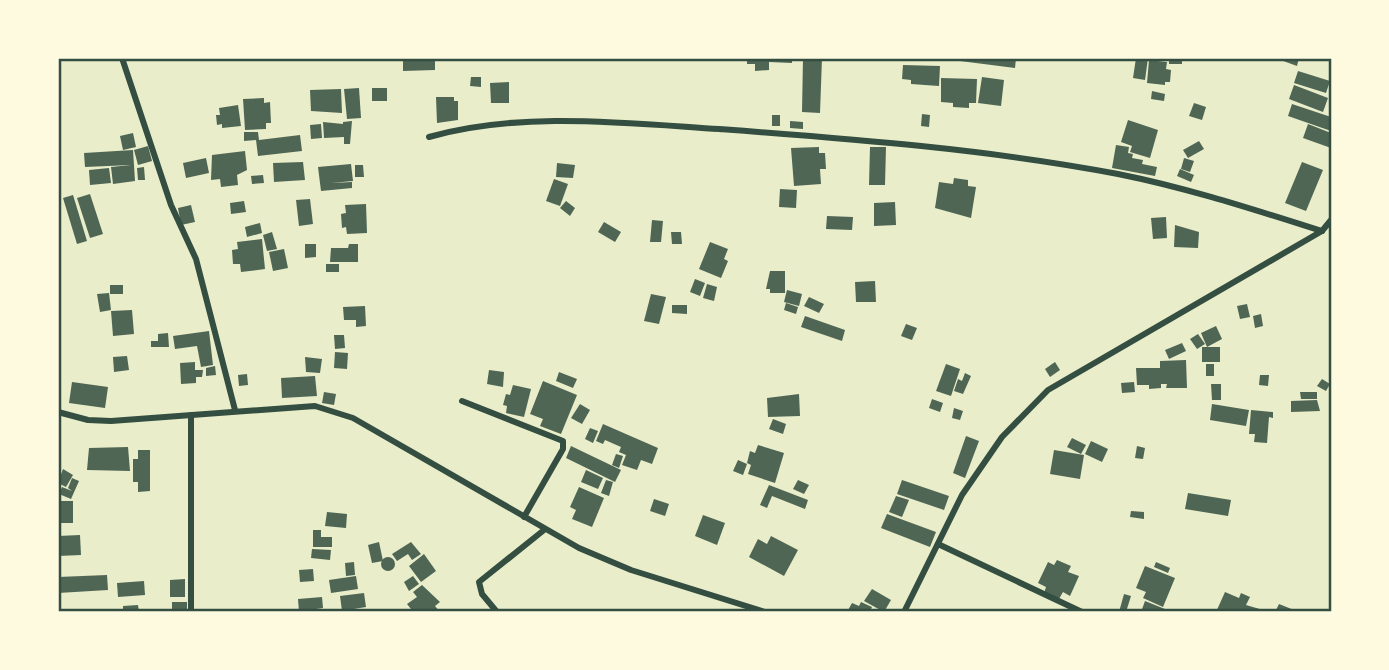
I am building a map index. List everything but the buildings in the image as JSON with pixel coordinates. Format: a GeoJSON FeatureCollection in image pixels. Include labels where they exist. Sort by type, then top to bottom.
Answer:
{"type":"FeatureCollection","features":[{"type":"Feature","properties":{"kind":"street"},"geometry":{"type":"LineString","coordinates":[[122,58],[171,205],[197,259],[235,410]]}},
{"type":"Feature","properties":{"kind":"street"},"geometry":{"type":"LineString","coordinates":[[429,137],[464,127],[545,122],[656,125],[942,148],[1118,174],[1201,194],[1322,231]]}},
{"type":"Feature","properties":{"kind":"street"},"geometry":{"type":"LineString","coordinates":[[904,612],[962,495],[1002,437],[1048,390],[1322,231],[1331,221]]}},
{"type":"Feature","properties":{"kind":"street"},"geometry":{"type":"LineString","coordinates":[[462,401],[563,441],[563,449],[524,516]]}},
{"type":"Feature","properties":{"kind":"street"},"geometry":{"type":"LineString","coordinates":[[58,412],[88,420],[111,421],[315,406],[336,410],[395,440],[544,530],[631,570],[765,612]]}},
{"type":"Feature","properties":{"kind":"street"},"geometry":{"type":"LineString","coordinates":[[191,415],[191,612]]}},
{"type":"Feature","properties":{"kind":"street"},"geometry":{"type":"LineString","coordinates":[[497,612],[481,594],[479,582],[544,530]]}},
{"type":"Feature","properties":{"kind":"street"},"geometry":{"type":"LineString","coordinates":[[938,544],[1082,612]]}}]}
